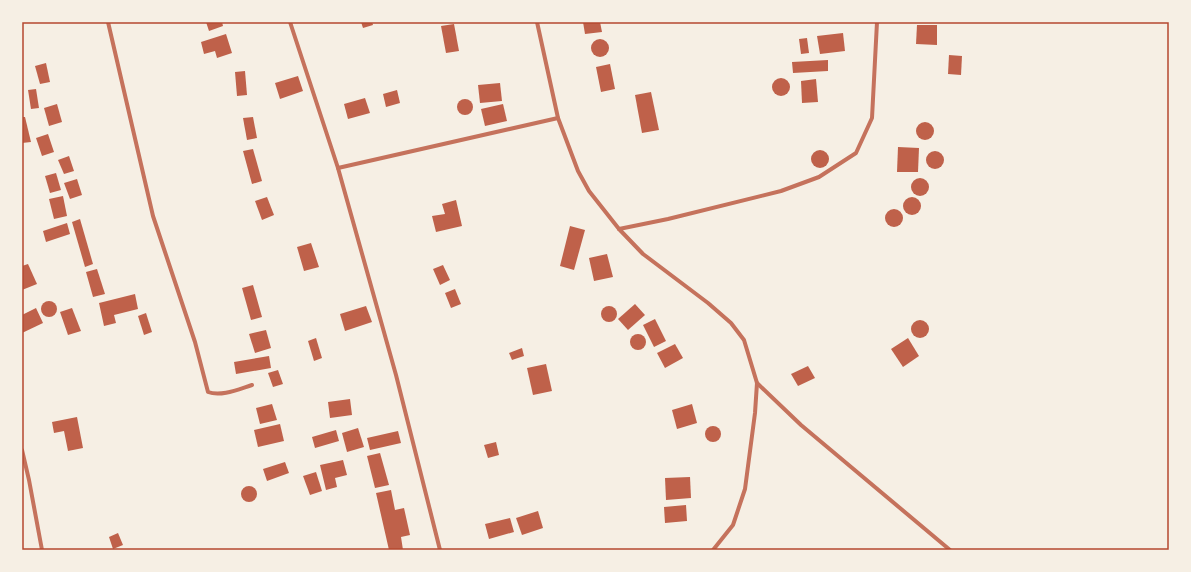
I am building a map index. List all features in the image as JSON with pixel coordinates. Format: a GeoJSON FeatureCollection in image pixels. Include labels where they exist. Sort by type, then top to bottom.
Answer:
{"type":"FeatureCollection","features":[{"type":"Feature","properties":{"kind":"street"},"geometry":{"type":"LineString","coordinates":[[108,22],[153,216],[195,342],[208,392],[212,394],[223,393],[252,385]]}},
{"type":"Feature","properties":{"kind":"street"},"geometry":{"type":"LineString","coordinates":[[290,22],[338,168],[396,374],[440,550]]}},
{"type":"Feature","properties":{"kind":"street"},"geometry":{"type":"LineString","coordinates":[[537,22],[558,118],[578,171],[589,191],[619,229],[643,254],[708,302],[732,323],[744,340],[757,383],[756,413],[745,489],[733,525],[713,550]]}},
{"type":"Feature","properties":{"kind":"street"},"geometry":{"type":"LineString","coordinates":[[619,229],[668,219],[781,191],[819,177],[856,152],[872,118],[877,22]]}},
{"type":"Feature","properties":{"kind":"street"},"geometry":{"type":"LineString","coordinates":[[338,168],[558,118]]}},
{"type":"Feature","properties":{"kind":"street"},"geometry":{"type":"LineString","coordinates":[[757,383],[801,425],[950,550]]}},
{"type":"Feature","properties":{"kind":"street"},"geometry":{"type":"LineString","coordinates":[[22,450],[42,550]]}},
{"type":"Feature","properties":{"kind":"building"},"geometry":{"type":"Polygon","coordinates":[[[206,22],[222,22],[223,26],[209,31],[206,22]]]}},
{"type":"Feature","properties":{"kind":"building"},"geometry":{"type":"Polygon","coordinates":[[[361,22],[372,22],[373,25],[363,28],[361,22]]]}},
{"type":"Feature","properties":{"kind":"building"},"geometry":{"type":"Polygon","coordinates":[[[583,22],[600,22],[602,32],[585,34],[583,22]]]}},
{"type":"Feature","properties":{"kind":"building"},"geometry":{"type":"Polygon","coordinates":[[[454,24],[459,51],[446,53],[441,26],[454,24]]]}},
{"type":"Feature","properties":{"kind":"building"},"geometry":{"type":"Polygon","coordinates":[[[917,25],[937,25],[937,45],[916,44],[917,25]]]}},
{"type":"Feature","properties":{"kind":"building"},"geometry":{"type":"Polygon","coordinates":[[[843,33],[845,51],[820,54],[817,36],[843,33]]]}},
{"type":"Feature","properties":{"kind":"building"},"geometry":{"type":"Polygon","coordinates":[[[226,34],[232,53],[217,58],[215,51],[204,54],[201,42],[226,34]]]}},
{"type":"Feature","properties":{"kind":"building"},"geometry":{"type":"Polygon","coordinates":[[[807,38],[809,53],[801,54],[799,39],[807,38]]]}},
{"type":"Feature","properties":{"kind":"building"},"geometry":{"type":"Polygon","coordinates":[[[600,39],[606,42],[609,48],[606,54],[600,57],[594,54],[591,48],[594,42],[600,39]]]}},
{"type":"Feature","properties":{"kind":"building"},"geometry":{"type":"Polygon","coordinates":[[[949,55],[962,56],[961,75],[948,74],[949,55]]]}},
{"type":"Feature","properties":{"kind":"building"},"geometry":{"type":"Polygon","coordinates":[[[828,60],[828,71],[793,73],[792,62],[828,60]]]}},
{"type":"Feature","properties":{"kind":"building"},"geometry":{"type":"Polygon","coordinates":[[[46,63],[50,82],[40,84],[35,66],[46,63]]]}},
{"type":"Feature","properties":{"kind":"building"},"geometry":{"type":"Polygon","coordinates":[[[610,64],[615,89],[601,92],[596,67],[610,64]]]}},
{"type":"Feature","properties":{"kind":"building"},"geometry":{"type":"Polygon","coordinates":[[[245,71],[247,95],[237,96],[235,72],[245,71]]]}},
{"type":"Feature","properties":{"kind":"building"},"geometry":{"type":"Polygon","coordinates":[[[298,76],[303,91],[280,99],[275,83],[298,76]]]}},
{"type":"Feature","properties":{"kind":"building"},"geometry":{"type":"Polygon","coordinates":[[[781,78],[787,81],[790,87],[787,93],[781,96],[775,93],[772,87],[775,81],[781,78]]]}},
{"type":"Feature","properties":{"kind":"building"},"geometry":{"type":"Polygon","coordinates":[[[816,79],[818,102],[802,103],[801,81],[816,79]]]}},
{"type":"Feature","properties":{"kind":"building"},"geometry":{"type":"Polygon","coordinates":[[[500,83],[502,101],[480,103],[478,85],[500,83]]]}},
{"type":"Feature","properties":{"kind":"building"},"geometry":{"type":"Polygon","coordinates":[[[36,89],[39,108],[31,109],[28,90],[36,89]]]}},
{"type":"Feature","properties":{"kind":"building"},"geometry":{"type":"Polygon","coordinates":[[[397,90],[400,103],[386,107],[383,94],[397,90]]]}},
{"type":"Feature","properties":{"kind":"building"},"geometry":{"type":"Polygon","coordinates":[[[651,92],[659,130],[642,133],[635,95],[651,92]]]}},
{"type":"Feature","properties":{"kind":"building"},"geometry":{"type":"Polygon","coordinates":[[[365,98],[370,113],[348,119],[344,104],[365,98]]]}},
{"type":"Feature","properties":{"kind":"building"},"geometry":{"type":"Polygon","coordinates":[[[465,99],[472,104],[473,107],[468,114],[465,115],[458,110],[457,107],[462,100],[465,99]]]}},
{"type":"Feature","properties":{"kind":"building"},"geometry":{"type":"Polygon","coordinates":[[[57,104],[62,122],[49,126],[44,108],[57,104]]]}},
{"type":"Feature","properties":{"kind":"building"},"geometry":{"type":"Polygon","coordinates":[[[503,104],[507,121],[485,126],[481,109],[503,104]]]}},
{"type":"Feature","properties":{"kind":"building"},"geometry":{"type":"Polygon","coordinates":[[[22,117],[25,117],[31,142],[22,143],[22,117]]]}},
{"type":"Feature","properties":{"kind":"building"},"geometry":{"type":"Polygon","coordinates":[[[253,117],[257,138],[247,140],[243,118],[253,117]]]}},
{"type":"Feature","properties":{"kind":"building"},"geometry":{"type":"Polygon","coordinates":[[[925,122],[931,125],[934,131],[931,137],[925,140],[919,137],[916,131],[919,125],[925,122]]]}},
{"type":"Feature","properties":{"kind":"building"},"geometry":{"type":"Polygon","coordinates":[[[48,134],[54,152],[42,156],[36,138],[48,134]]]}},
{"type":"Feature","properties":{"kind":"building"},"geometry":{"type":"Polygon","coordinates":[[[898,147],[919,148],[918,172],[897,172],[898,147]]]}},
{"type":"Feature","properties":{"kind":"building"},"geometry":{"type":"Polygon","coordinates":[[[253,149],[262,181],[252,184],[243,151],[253,149]]]}},
{"type":"Feature","properties":{"kind":"building"},"geometry":{"type":"Polygon","coordinates":[[[820,150],[826,153],[829,159],[826,165],[820,168],[814,165],[811,159],[814,153],[820,150]]]}},
{"type":"Feature","properties":{"kind":"building"},"geometry":{"type":"Polygon","coordinates":[[[935,151],[941,154],[944,160],[941,166],[935,169],[929,166],[926,160],[929,154],[935,151]]]}},
{"type":"Feature","properties":{"kind":"building"},"geometry":{"type":"Polygon","coordinates":[[[69,156],[74,171],[64,174],[58,160],[69,156]]]}},
{"type":"Feature","properties":{"kind":"building"},"geometry":{"type":"Polygon","coordinates":[[[56,173],[61,190],[50,193],[45,176],[56,173]]]}},
{"type":"Feature","properties":{"kind":"building"},"geometry":{"type":"Polygon","coordinates":[[[920,178],[926,181],[929,187],[926,193],[920,196],[914,193],[911,187],[914,181],[920,178]]]}},
{"type":"Feature","properties":{"kind":"building"},"geometry":{"type":"Polygon","coordinates":[[[77,179],[82,195],[70,199],[64,183],[77,179]]]}},
{"type":"Feature","properties":{"kind":"building"},"geometry":{"type":"Polygon","coordinates":[[[63,196],[67,216],[54,219],[49,199],[63,196]]]}},
{"type":"Feature","properties":{"kind":"building"},"geometry":{"type":"Polygon","coordinates":[[[267,197],[274,215],[262,220],[255,201],[267,197]]]}},
{"type":"Feature","properties":{"kind":"building"},"geometry":{"type":"Polygon","coordinates":[[[912,197],[918,200],[921,206],[918,212],[912,215],[906,212],[903,206],[906,200],[912,197]]]}},
{"type":"Feature","properties":{"kind":"building"},"geometry":{"type":"Polygon","coordinates":[[[456,200],[462,226],[436,232],[432,216],[445,214],[442,204],[456,200]]]}},
{"type":"Feature","properties":{"kind":"building"},"geometry":{"type":"Polygon","coordinates":[[[894,209],[900,212],[903,218],[900,224],[894,227],[888,224],[885,218],[888,212],[894,209]]]}},
{"type":"Feature","properties":{"kind":"building"},"geometry":{"type":"Polygon","coordinates":[[[80,219],[93,264],[85,267],[72,222],[80,219]]]}},
{"type":"Feature","properties":{"kind":"building"},"geometry":{"type":"Polygon","coordinates":[[[67,223],[70,234],[46,242],[43,231],[67,223]]]}},
{"type":"Feature","properties":{"kind":"building"},"geometry":{"type":"Polygon","coordinates":[[[570,226],[585,230],[574,270],[560,266],[570,226]]]}},
{"type":"Feature","properties":{"kind":"building"},"geometry":{"type":"Polygon","coordinates":[[[311,243],[319,267],[304,271],[297,247],[311,243]]]}},
{"type":"Feature","properties":{"kind":"building"},"geometry":{"type":"Polygon","coordinates":[[[607,254],[613,277],[594,281],[589,258],[607,254]]]}},
{"type":"Feature","properties":{"kind":"building"},"geometry":{"type":"Polygon","coordinates":[[[28,264],[37,284],[22,290],[22,266],[28,264]]]}},
{"type":"Feature","properties":{"kind":"building"},"geometry":{"type":"Polygon","coordinates":[[[443,265],[450,280],[440,285],[433,269],[443,265]]]}},
{"type":"Feature","properties":{"kind":"building"},"geometry":{"type":"Polygon","coordinates":[[[97,269],[105,294],[93,297],[86,272],[97,269]]]}},
{"type":"Feature","properties":{"kind":"building"},"geometry":{"type":"Polygon","coordinates":[[[253,285],[262,317],[251,320],[242,288],[253,285]]]}},
{"type":"Feature","properties":{"kind":"building"},"geometry":{"type":"Polygon","coordinates":[[[455,289],[461,304],[451,308],[445,293],[455,289]]]}},
{"type":"Feature","properties":{"kind":"building"},"geometry":{"type":"Polygon","coordinates":[[[135,294],[138,309],[114,315],[116,323],[104,326],[99,303],[135,294]]]}},
{"type":"Feature","properties":{"kind":"building"},"geometry":{"type":"Polygon","coordinates":[[[49,301],[56,306],[57,309],[52,316],[49,317],[42,312],[41,309],[46,302],[49,301]]]}},
{"type":"Feature","properties":{"kind":"building"},"geometry":{"type":"Polygon","coordinates":[[[635,304],[645,315],[628,330],[618,319],[635,304]]]}},
{"type":"Feature","properties":{"kind":"building"},"geometry":{"type":"Polygon","coordinates":[[[366,306],[372,322],[345,331],[340,314],[366,306]]]}},
{"type":"Feature","properties":{"kind":"building"},"geometry":{"type":"Polygon","coordinates":[[[609,306],[616,311],[617,314],[612,321],[609,322],[602,317],[601,314],[606,307],[609,306]]]}},
{"type":"Feature","properties":{"kind":"building"},"geometry":{"type":"Polygon","coordinates":[[[36,308],[43,323],[22,333],[22,315],[36,308]]]}},
{"type":"Feature","properties":{"kind":"building"},"geometry":{"type":"Polygon","coordinates":[[[72,308],[81,331],[68,335],[60,312],[72,308]]]}},
{"type":"Feature","properties":{"kind":"building"},"geometry":{"type":"Polygon","coordinates":[[[146,313],[152,332],[144,335],[138,316],[146,313]]]}},
{"type":"Feature","properties":{"kind":"building"},"geometry":{"type":"Polygon","coordinates":[[[655,319],[666,341],[654,347],[643,325],[655,319]]]}},
{"type":"Feature","properties":{"kind":"building"},"geometry":{"type":"Polygon","coordinates":[[[920,320],[926,323],[929,329],[926,335],[920,338],[914,335],[911,329],[914,323],[920,320]]]}},
{"type":"Feature","properties":{"kind":"building"},"geometry":{"type":"Polygon","coordinates":[[[266,330],[271,348],[255,353],[249,334],[266,330]]]}},
{"type":"Feature","properties":{"kind":"building"},"geometry":{"type":"Polygon","coordinates":[[[638,334],[645,339],[646,342],[641,349],[638,350],[631,345],[630,342],[635,335],[638,334]]]}},
{"type":"Feature","properties":{"kind":"building"},"geometry":{"type":"Polygon","coordinates":[[[316,338],[322,358],[314,361],[308,341],[316,338]]]}},
{"type":"Feature","properties":{"kind":"building"},"geometry":{"type":"Polygon","coordinates":[[[908,338],[919,356],[903,367],[891,349],[908,338]]]}},
{"type":"Feature","properties":{"kind":"building"},"geometry":{"type":"Polygon","coordinates":[[[675,344],[683,358],[665,368],[657,353],[675,344]]]}},
{"type":"Feature","properties":{"kind":"building"},"geometry":{"type":"Polygon","coordinates":[[[522,348],[524,356],[512,360],[509,353],[522,348]]]}},
{"type":"Feature","properties":{"kind":"building"},"geometry":{"type":"Polygon","coordinates":[[[269,356],[271,368],[236,374],[234,362],[269,356]]]}},
{"type":"Feature","properties":{"kind":"building"},"geometry":{"type":"Polygon","coordinates":[[[546,364],[552,391],[533,395],[527,368],[546,364]]]}},
{"type":"Feature","properties":{"kind":"building"},"geometry":{"type":"Polygon","coordinates":[[[808,366],[815,378],[798,386],[791,374],[808,366]]]}},
{"type":"Feature","properties":{"kind":"building"},"geometry":{"type":"Polygon","coordinates":[[[278,370],[283,384],[273,387],[268,373],[278,370]]]}},
{"type":"Feature","properties":{"kind":"building"},"geometry":{"type":"Polygon","coordinates":[[[350,399],[352,415],[330,418],[328,402],[350,399]]]}},
{"type":"Feature","properties":{"kind":"building"},"geometry":{"type":"Polygon","coordinates":[[[272,404],[277,420],[260,424],[256,408],[272,404]]]}},
{"type":"Feature","properties":{"kind":"building"},"geometry":{"type":"Polygon","coordinates":[[[692,404],[697,423],[677,429],[672,410],[692,404]]]}},
{"type":"Feature","properties":{"kind":"building"},"geometry":{"type":"Polygon","coordinates":[[[77,417],[83,448],[68,451],[64,431],[54,433],[52,422],[77,417]]]}},
{"type":"Feature","properties":{"kind":"building"},"geometry":{"type":"Polygon","coordinates":[[[280,424],[284,441],[258,447],[254,430],[280,424]]]}},
{"type":"Feature","properties":{"kind":"building"},"geometry":{"type":"Polygon","coordinates":[[[713,426],[720,431],[721,434],[716,441],[713,442],[706,437],[705,434],[710,427],[713,426]]]}},
{"type":"Feature","properties":{"kind":"building"},"geometry":{"type":"Polygon","coordinates":[[[358,428],[364,447],[347,452],[342,433],[358,428]]]}},
{"type":"Feature","properties":{"kind":"building"},"geometry":{"type":"Polygon","coordinates":[[[336,430],[339,441],[315,448],[312,437],[336,430]]]}},
{"type":"Feature","properties":{"kind":"building"},"geometry":{"type":"Polygon","coordinates":[[[398,431],[401,443],[370,450],[367,438],[398,431]]]}},
{"type":"Feature","properties":{"kind":"building"},"geometry":{"type":"Polygon","coordinates":[[[496,442],[499,455],[488,458],[484,445],[496,442]]]}},
{"type":"Feature","properties":{"kind":"building"},"geometry":{"type":"Polygon","coordinates":[[[380,453],[389,485],[375,488],[367,456],[380,453]]]}},
{"type":"Feature","properties":{"kind":"building"},"geometry":{"type":"Polygon","coordinates":[[[343,460],[347,475],[335,478],[337,487],[326,490],[320,465],[343,460]]]}},
{"type":"Feature","properties":{"kind":"building"},"geometry":{"type":"Polygon","coordinates":[[[285,462],[289,473],[267,481],[263,469],[285,462]]]}},
{"type":"Feature","properties":{"kind":"building"},"geometry":{"type":"Polygon","coordinates":[[[316,472],[322,491],[310,495],[303,476],[316,472]]]}},
{"type":"Feature","properties":{"kind":"building"},"geometry":{"type":"Polygon","coordinates":[[[690,477],[691,498],[666,500],[665,478],[690,477]]]}},
{"type":"Feature","properties":{"kind":"building"},"geometry":{"type":"Polygon","coordinates":[[[249,486],[256,491],[257,494],[252,501],[249,502],[242,497],[241,494],[246,487],[249,486]]]}},
{"type":"Feature","properties":{"kind":"building"},"geometry":{"type":"Polygon","coordinates":[[[391,490],[395,510],[404,508],[410,535],[401,537],[403,550],[389,550],[376,493],[391,490]]]}},
{"type":"Feature","properties":{"kind":"building"},"geometry":{"type":"Polygon","coordinates":[[[686,505],[687,521],[665,523],[664,507],[686,505]]]}},
{"type":"Feature","properties":{"kind":"building"},"geometry":{"type":"Polygon","coordinates":[[[538,511],[543,528],[522,535],[516,518],[538,511]]]}},
{"type":"Feature","properties":{"kind":"building"},"geometry":{"type":"Polygon","coordinates":[[[510,518],[514,532],[489,539],[485,524],[510,518]]]}},
{"type":"Feature","properties":{"kind":"building"},"geometry":{"type":"Polygon","coordinates":[[[118,533],[123,545],[113,549],[109,537],[118,533]]]}}]}
